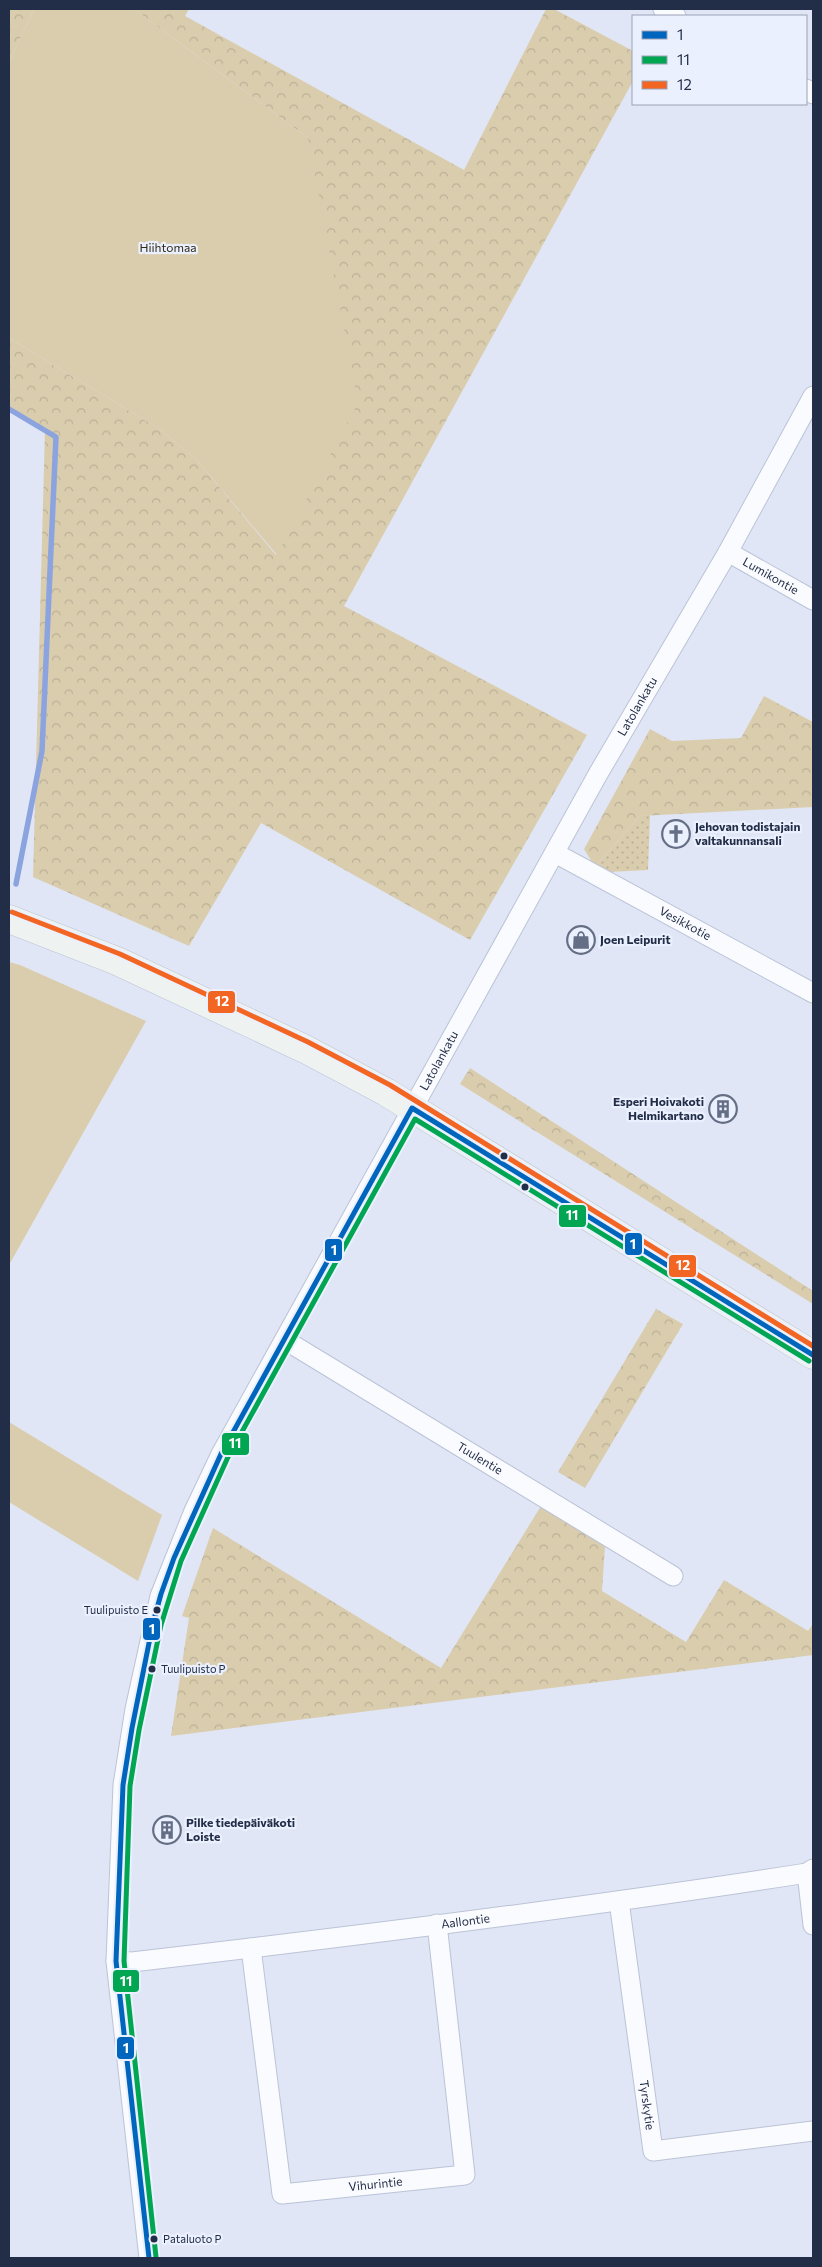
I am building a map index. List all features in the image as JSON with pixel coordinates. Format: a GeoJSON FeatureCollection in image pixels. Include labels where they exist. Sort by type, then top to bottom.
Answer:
{"type":"FeatureCollection","features":[{"type":"Feature","properties":{"kind":"main road"},"geometry":{"type":"LineString","coordinates":[[9,919],[117,961],[306,1049],[412,1108],[813,1355]]}},
{"type":"Feature","properties":{"kind":"street"},"geometry":{"type":"LineString","coordinates":[[663,9],[674,15]]}},
{"type":"Feature","properties":{"kind":"street","name":"Latolankatu"},"geometry":{"type":"LineString","coordinates":[[149,2258],[116,1961],[125,1761],[160,1596],[194,1511],[221,1454],[605,762],[728,552],[813,396]]}},
{"type":"Feature","properties":{"kind":"street","name":"Lumikontie"},"geometry":{"type":"LineString","coordinates":[[728,552],[813,600]]}},
{"type":"Feature","properties":{"kind":"street","name":"Vesikkotie"},"geometry":{"type":"LineString","coordinates":[[556,853],[813,993]]}},
{"type":"Feature","properties":{"kind":"street","name":"Tuulentie"},"geometry":{"type":"LineString","coordinates":[[285,1340],[673,1576]]}},
{"type":"Feature","properties":{"kind":"street"},"geometry":{"type":"LineString","coordinates":[[810,1871],[813,1925]]}},
{"type":"Feature","properties":{"kind":"street","name":"Aallontie"},"geometry":{"type":"LineString","coordinates":[[116,1961],[132,1962],[251,1948],[619,1901],[810,1871]]}},
{"type":"Feature","properties":{"kind":"street","name":"Tyrskytie"},"geometry":{"type":"LineString","coordinates":[[619,1901],[653,2151],[813,2131]]}},
{"type":"Feature","properties":{"kind":"street","name":"Vihurintie"},"geometry":{"type":"LineString","coordinates":[[251,1948],[282,2194],[465,2175],[437,1924]]}},
{"type":"Feature","properties":{"kind":"green space"},"geometry":{"type":"Polygon","coordinates":[[[9,9],[34,9],[9,62],[9,9]]]}},
{"type":"Feature","properties":{"kind":"green space","name":"Hiihtomaa"},"geometry":{"type":"Polygon","coordinates":[[[34,9],[134,9],[308,138],[358,403],[277,555],[195,458],[158,428],[9,338],[9,62],[34,9]]]}},
{"type":"Feature","properties":{"kind":"green space"},"geometry":{"type":"Polygon","coordinates":[[[134,9],[189,9],[185,16],[464,170],[546,9],[554,9],[632,50],[632,83],[344,606],[587,735],[470,940],[261,823],[189,946],[33,877],[45,429],[9,411],[9,338],[158,428],[195,458],[276,555],[308,138],[134,9]]]}},
{"type":"Feature","properties":{"kind":"green space"},"geometry":{"type":"Polygon","coordinates":[[[764,696],[813,722],[813,807],[640,816],[595,867],[584,849],[650,729],[672,741],[741,738],[764,696]]]}},
{"type":"Feature","properties":{"kind":"green space"},"geometry":{"type":"Polygon","coordinates":[[[650,815],[648,870],[608,872],[595,867],[640,816],[650,815]]]}},
{"type":"Feature","properties":{"kind":"green space"},"geometry":{"type":"Polygon","coordinates":[[[9,962],[20,965],[146,1021],[9,1265],[9,962]]]}},
{"type":"Feature","properties":{"kind":"green space"},"geometry":{"type":"Polygon","coordinates":[[[470,1068],[813,1291],[813,1304],[460,1084],[470,1068]]]}},
{"type":"Feature","properties":{"kind":"green space"},"geometry":{"type":"Polygon","coordinates":[[[656,1309],[683,1324],[585,1488],[558,1472],[656,1309]]]}},
{"type":"Feature","properties":{"kind":"green space"},"geometry":{"type":"Polygon","coordinates":[[[9,1422],[162,1515],[138,1581],[9,1502],[9,1422]]]}},
{"type":"Feature","properties":{"kind":"green space"},"geometry":{"type":"Polygon","coordinates":[[[541,1506],[605,1546],[602,1591],[686,1642],[724,1580],[808,1631],[813,1624],[813,1655],[171,1736],[189,1618],[182,1616],[213,1528],[441,1668],[541,1506]]]}},
{"type":"Feature","properties":{"kind":"waterway"},"geometry":{"type":"LineString","coordinates":[[9,409],[56,437],[42,751],[16,884]]}},
{"type":"Feature","properties":{"kind":"transit line","name":"12"},"geometry":{"type":"LineString","coordinates":[[12,912],[120,954],[308,1042],[390,1085],[813,1346]]}},
{"type":"Feature","properties":{"kind":"transit line","name":"1"},"geometry":{"type":"LineString","coordinates":[[149,2258],[116,1961],[123,1785],[132,1728],[153,1623],[174,1558],[221,1454],[412,1108],[813,1355]]}},
{"type":"Feature","properties":{"kind":"transit line","name":"11"},"geometry":{"type":"LineString","coordinates":[[156,2257],[124,1961],[130,1786],[139,1730],[161,1625],[181,1561],[228,1457],[415,1119],[809,1361]]}},
{"type":"Feature","properties":{"kind":"place","name":"Jehovan todistajain valtakunnansali"},"geometry":{"type":"Point","coordinates":[676,834]}},
{"type":"Feature","properties":{"kind":"place","name":"Joen Leipurit"},"geometry":{"type":"Point","coordinates":[581,940]}},
{"type":"Feature","properties":{"kind":"place","name":"Esperi Hoivakoti Helmikartano"},"geometry":{"type":"Point","coordinates":[723,1109]}},
{"type":"Feature","properties":{"kind":"place","name":"Tuulipuisto E"},"geometry":{"type":"Point","coordinates":[157,1610]}},
{"type":"Feature","properties":{"kind":"place","name":"Tuulipuisto P"},"geometry":{"type":"Point","coordinates":[152,1669]}},
{"type":"Feature","properties":{"kind":"place","name":"Pilke tiedepäiväkoti Loiste"},"geometry":{"type":"Point","coordinates":[167,1830]}},
{"type":"Feature","properties":{"kind":"place","name":"Pataluoto P"},"geometry":{"type":"Point","coordinates":[154,2239]}}]}
